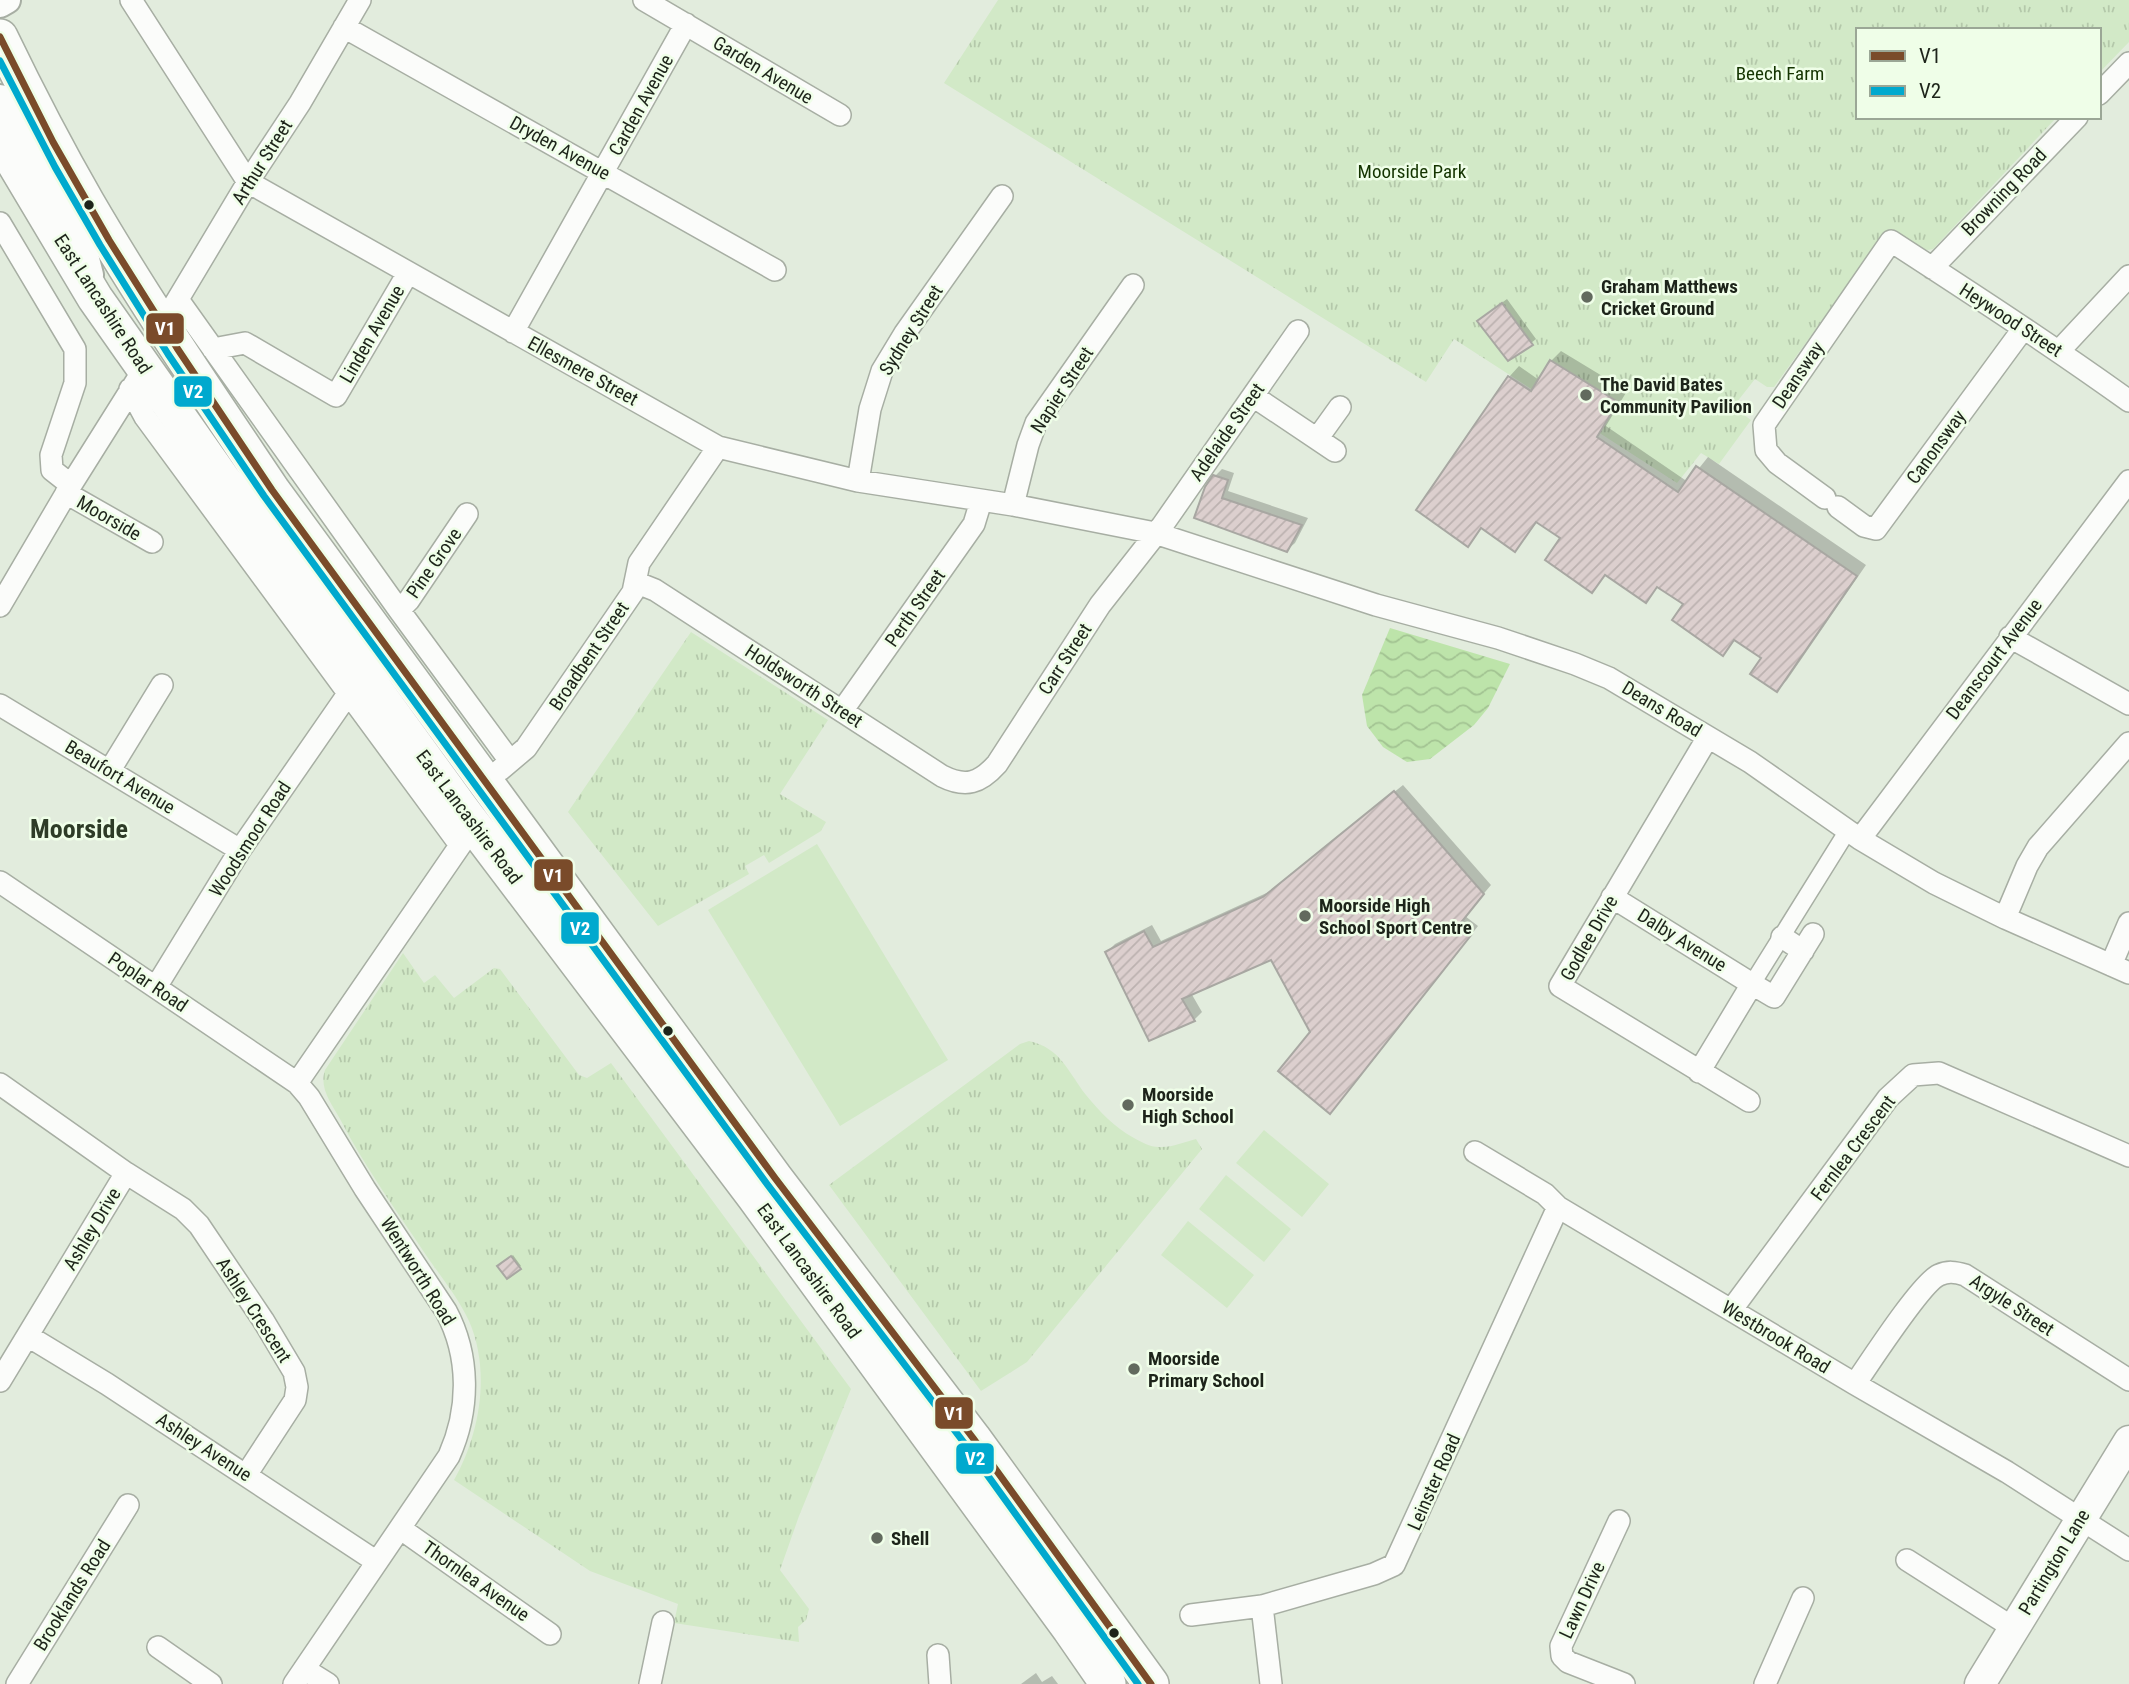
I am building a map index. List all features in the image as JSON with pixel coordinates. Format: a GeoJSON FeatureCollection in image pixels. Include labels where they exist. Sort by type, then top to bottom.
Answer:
{"type":"FeatureCollection","features":[{"type":"Feature","properties":{"kind":"highway","name":"East Lancashire Road"},"geometry":{"type":"LineString","coordinates":[[0,37],[40,119],[88,205],[170,311],[272,490],[498,772],[775,1178],[974,1438],[1151,1684]]}},
{"type":"Feature","properties":{"kind":"highway","name":"East Lancashire Road"},"geometry":{"type":"LineString","coordinates":[[0,139],[95,298],[139,381],[293,579],[467,835],[754,1196],[1108,1684]]}},
{"type":"Feature","properties":{"kind":"main road","name":"Partington Lane"},"geometry":{"type":"LineString","coordinates":[[1980,1684],[2129,1441]]}},
{"type":"Feature","properties":{"kind":"street"},"geometry":{"type":"LineString","coordinates":[[0,4],[8,0]]}},
{"type":"Feature","properties":{"kind":"street","name":"Ellesmere Street"},"geometry":{"type":"LineString","coordinates":[[131,0],[248,182],[718,447],[858,481],[1013,505],[1155,533]]}},
{"type":"Feature","properties":{"kind":"street","name":"Arthur Street"},"geometry":{"type":"LineString","coordinates":[[170,311],[248,182],[300,103],[360,0]]}},
{"type":"Feature","properties":{"kind":"street","name":"Garden Avenue"},"geometry":{"type":"LineString","coordinates":[[644,0],[840,115]]}},
{"type":"Feature","properties":{"kind":"street","name":"Carden Avenue"},"geometry":{"type":"LineString","coordinates":[[513,332],[686,24]]}},
{"type":"Feature","properties":{"kind":"street","name":"Dryden Avenue"},"geometry":{"type":"LineString","coordinates":[[344,27],[775,270]]}},
{"type":"Feature","properties":{"kind":"street"},"geometry":{"type":"LineString","coordinates":[[2101,92],[2129,63]]}},
{"type":"Feature","properties":{"kind":"street"},"geometry":{"type":"LineString","coordinates":[[0,97],[81,239],[95,298]]}},
{"type":"Feature","properties":{"kind":"street","name":"Browning Road"},"geometry":{"type":"LineString","coordinates":[[1932,268],[2075,119]]}},
{"type":"Feature","properties":{"kind":"street","name":"Sydney Street"},"geometry":{"type":"LineString","coordinates":[[858,481],[870,409],[882,371],[905,333],[1002,195]]}},
{"type":"Feature","properties":{"kind":"street"},"geometry":{"type":"LineString","coordinates":[[0,223],[75,349],[75,383],[51,454],[52,470],[69,489]]}},
{"type":"Feature","properties":{"kind":"street","name":"Heywood Street"},"geometry":{"type":"LineString","coordinates":[[1891,241],[2059,351],[2129,401]]}},
{"type":"Feature","properties":{"kind":"street","name":"Deansway"},"geometry":{"type":"LineString","coordinates":[[1831,503],[1777,463],[1766,450],[1764,425],[1891,241]]}},
{"type":"Feature","properties":{"kind":"street","name":"Linden Avenue"},"geometry":{"type":"LineString","coordinates":[[213,349],[245,343],[335,396],[408,273]]}},
{"type":"Feature","properties":{"kind":"street"},"geometry":{"type":"LineString","coordinates":[[2059,351],[2129,276]]}},
{"type":"Feature","properties":{"kind":"street","name":"Napier Street"},"geometry":{"type":"LineString","coordinates":[[1013,505],[1036,423],[1133,285]]}},
{"type":"Feature","properties":{"kind":"street"},"geometry":{"type":"LineString","coordinates":[[170,311],[213,349],[399,610],[498,772]]}},
{"type":"Feature","properties":{"kind":"street","name":"Canonsway"},"geometry":{"type":"LineString","coordinates":[[1831,503],[1864,526],[1876,530],[2023,329]]}},
{"type":"Feature","properties":{"kind":"street","name":"Adelaide Street"},"geometry":{"type":"LineString","coordinates":[[1155,533],[1298,331]]}},
{"type":"Feature","properties":{"kind":"street"},"geometry":{"type":"LineString","coordinates":[[0,606],[69,489],[139,381]]}},
{"type":"Feature","properties":{"kind":"street"},"geometry":{"type":"LineString","coordinates":[[139,381],[145,417],[348,694],[467,835],[297,1083]]}},
{"type":"Feature","properties":{"kind":"street"},"geometry":{"type":"LineString","coordinates":[[1253,396],[1326,445],[1340,407]]}},
{"type":"Feature","properties":{"kind":"street","name":"Broadbent Street"},"geometry":{"type":"LineString","coordinates":[[498,772],[526,748],[633,592],[639,563],[718,447]]}},
{"type":"Feature","properties":{"kind":"street","name":"Deanscourt Avenue"},"geometry":{"type":"LineString","coordinates":[[1854,834],[2129,481]]}},
{"type":"Feature","properties":{"kind":"street","name":"Moorside"},"geometry":{"type":"LineString","coordinates":[[69,489],[152,542]]}},
{"type":"Feature","properties":{"kind":"street","name":"Perth Street"},"geometry":{"type":"LineString","coordinates":[[842,711],[974,524],[981,501]]}},
{"type":"Feature","properties":{"kind":"street","name":"Pine Grove"},"geometry":{"type":"LineString","coordinates":[[399,610],[409,600],[467,514]]}},
{"type":"Feature","properties":{"kind":"street","name":"Deans Road"},"geometry":{"type":"LineString","coordinates":[[1155,533],[1376,605],[1540,652],[1591,671],[1633,691],[1750,762],[1854,834],[1934,883],[2120,969]]}},
{"type":"Feature","properties":{"kind":"street","name":"Carr Street"},"geometry":{"type":"LineString","coordinates":[[974,783],[997,764],[1100,605],[1155,533]]}},
{"type":"Feature","properties":{"kind":"street","name":"Holdsworth Street"},"geometry":{"type":"LineString","coordinates":[[635,582],[655,590],[942,776],[962,784],[974,783]]}},
{"type":"Feature","properties":{"kind":"street"},"geometry":{"type":"LineString","coordinates":[[2010,637],[2129,704]]}},
{"type":"Feature","properties":{"kind":"street"},"geometry":{"type":"LineString","coordinates":[[110,770],[162,685]]}},
{"type":"Feature","properties":{"kind":"street","name":"Woodsmoor Road"},"geometry":{"type":"LineString","coordinates":[[156,987],[240,850],[348,694]]}},
{"type":"Feature","properties":{"kind":"street","name":"Beaufort Avenue"},"geometry":{"type":"LineString","coordinates":[[0,705],[240,850]]}},
{"type":"Feature","properties":{"kind":"street","name":"Godlee Drive"},"geometry":{"type":"LineString","coordinates":[[1708,737],[1560,986],[1749,1101]]}},
{"type":"Feature","properties":{"kind":"street"},"geometry":{"type":"LineString","coordinates":[[2006,918],[2026,866],[2038,847],[2129,743]]}},
{"type":"Feature","properties":{"kind":"street"},"geometry":{"type":"LineString","coordinates":[[1699,1072],[1782,937],[1854,834]]}},
{"type":"Feature","properties":{"kind":"street","name":"Poplar Road"},"geometry":{"type":"LineString","coordinates":[[0,882],[297,1083]]}},
{"type":"Feature","properties":{"kind":"street","name":"Dalby Avenue"},"geometry":{"type":"LineString","coordinates":[[1612,897],[1752,984]]}},
{"type":"Feature","properties":{"kind":"street"},"geometry":{"type":"LineString","coordinates":[[2120,969],[2129,923]]}},
{"type":"Feature","properties":{"kind":"street"},"geometry":{"type":"LineString","coordinates":[[1752,984],[1774,997],[1808,943],[1782,937]]}},
{"type":"Feature","properties":{"kind":"street","name":"Fernlea Crescent"},"geometry":{"type":"LineString","coordinates":[[1732,1309],[1888,1098],[1913,1074],[1939,1073],[2129,1156]]}},
{"type":"Feature","properties":{"kind":"street","name":"Wentworth Road"},"geometry":{"type":"LineString","coordinates":[[297,1083],[309,1097],[365,1189],[446,1311],[455,1328],[461,1349],[465,1389],[463,1419],[449,1456],[299,1677]]}},
{"type":"Feature","properties":{"kind":"street","name":"Ashley Drive"},"geometry":{"type":"LineString","coordinates":[[0,1084],[126,1173],[0,1381]]}},
{"type":"Feature","properties":{"kind":"street","name":"Westbrook Road"},"geometry":{"type":"LineString","coordinates":[[1475,1152],[1545,1194],[1559,1207],[2007,1472],[2129,1550]]}},
{"type":"Feature","properties":{"kind":"street","name":"Ashley Crescent"},"geometry":{"type":"LineString","coordinates":[[126,1173],[192,1217],[263,1320],[294,1372],[297,1387],[295,1400],[246,1475]]}},
{"type":"Feature","properties":{"kind":"street","name":"Leinster Road"},"geometry":{"type":"LineString","coordinates":[[1191,1615],[1262,1605],[1374,1574],[1394,1565],[1559,1207]]}},
{"type":"Feature","properties":{"kind":"street","name":"Argyle Street"},"geometry":{"type":"LineString","coordinates":[[1855,1384],[1914,1301],[1936,1276],[1951,1271],[1965,1275],[2129,1380]]}},
{"type":"Feature","properties":{"kind":"street","name":"Ashley Avenue"},"geometry":{"type":"LineString","coordinates":[[28,1336],[377,1562]]}},
{"type":"Feature","properties":{"kind":"street","name":"Brooklands Road"},"geometry":{"type":"LineString","coordinates":[[17,1684],[128,1505]]}},
{"type":"Feature","properties":{"kind":"street","name":"Lawn Drive"},"geometry":{"type":"LineString","coordinates":[[1619,1521],[1561,1647],[1562,1656],[1568,1662],[1624,1684]]}},
{"type":"Feature","properties":{"kind":"street","name":"Thornlea Avenue"},"geometry":{"type":"LineString","coordinates":[[401,1529],[550,1634]]}},
{"type":"Feature","properties":{"kind":"street"},"geometry":{"type":"LineString","coordinates":[[1907,1560],[2015,1629]]}},
{"type":"Feature","properties":{"kind":"street"},"geometry":{"type":"LineString","coordinates":[[1765,1684],[1803,1598]]}},
{"type":"Feature","properties":{"kind":"street"},"geometry":{"type":"LineString","coordinates":[[1262,1605],[1270,1684]]}},
{"type":"Feature","properties":{"kind":"street"},"geometry":{"type":"LineString","coordinates":[[650,1684],[663,1622]]}},
{"type":"Feature","properties":{"kind":"street"},"geometry":{"type":"LineString","coordinates":[[158,1647],[211,1684]]}},
{"type":"Feature","properties":{"kind":"street"},"geometry":{"type":"LineString","coordinates":[[938,1655],[940,1684]]}},
{"type":"Feature","properties":{"kind":"street"},"geometry":{"type":"LineString","coordinates":[[299,1677],[328,1684]]}},
{"type":"Feature","properties":{"kind":"green space","name":"Moorside Park"},"geometry":{"type":"Polygon","coordinates":[[[998,0],[2129,0],[2129,42],[2101,71],[2101,28],[1856,28],[1856,119],[2055,119],[1933,249],[1915,247],[1887,230],[1774,387],[1767,387],[1755,379],[1733,407],[1751,420],[1719,464],[1701,453],[1677,483],[1454,339],[1426,382],[944,83],[998,0]]]}},
{"type":"Feature","properties":{"kind":"green space"},"geometry":{"type":"Polygon","coordinates":[[[691,632],[828,720],[780,794],[826,822],[821,831],[769,863],[764,855],[745,866],[749,874],[658,926],[568,812],[691,632]]]}},
{"type":"Feature","properties":{"kind":"green space"},"geometry":{"type":"Polygon","coordinates":[[[817,844],[948,1060],[840,1126],[708,910],[817,844]]]}},
{"type":"Feature","properties":{"kind":"green space"},"geometry":{"type":"Polygon","coordinates":[[[403,953],[424,983],[435,975],[454,998],[494,968],[500,969],[579,1075],[587,1078],[611,1063],[851,1389],[780,1570],[809,1609],[806,1620],[798,1627],[799,1642],[674,1623],[678,1604],[590,1571],[454,1480],[470,1443],[480,1402],[480,1360],[476,1340],[460,1305],[360,1155],[330,1101],[324,1083],[325,1070],[403,953]]]}},
{"type":"Feature","properties":{"kind":"green space"},"geometry":{"type":"Polygon","coordinates":[[[1029,1041],[1040,1044],[1056,1055],[1086,1095],[1127,1134],[1156,1147],[1173,1146],[1196,1139],[1202,1149],[1027,1362],[981,1391],[829,1185],[1020,1044],[1029,1041]]]}},
{"type":"Feature","properties":{"kind":"green space"},"geometry":{"type":"Polygon","coordinates":[[[1264,1130],[1329,1184],[1302,1217],[1236,1163],[1264,1130]]]}},
{"type":"Feature","properties":{"kind":"green space"},"geometry":{"type":"Polygon","coordinates":[[[1226,1175],[1291,1229],[1264,1262],[1199,1209],[1226,1175]]]}},
{"type":"Feature","properties":{"kind":"green space"},"geometry":{"type":"Polygon","coordinates":[[[1188,1221],[1254,1275],[1227,1308],[1161,1255],[1188,1221]]]}},
{"type":"Feature","properties":{"kind":"water"},"geometry":{"type":"Polygon","coordinates":[[[1390,628],[1510,664],[1488,708],[1474,725],[1430,759],[1407,762],[1383,747],[1367,726],[1362,695],[1390,628]]]}},
{"type":"Feature","properties":{"kind":"building"},"geometry":{"type":"Polygon","coordinates":[[[1502,303],[1533,345],[1508,361],[1477,321],[1502,303]]]}},
{"type":"Feature","properties":{"kind":"building"},"geometry":{"type":"Polygon","coordinates":[[[1550,360],[1618,402],[1597,437],[1678,492],[1696,466],[1857,576],[1777,692],[1750,674],[1761,658],[1734,640],[1723,656],[1672,620],[1683,604],[1657,587],[1646,603],[1605,575],[1592,593],[1545,560],[1560,538],[1536,522],[1515,552],[1481,528],[1468,547],[1416,510],[1508,376],[1531,391],[1550,360]]]}},
{"type":"Feature","properties":{"kind":"building"},"geometry":{"type":"Polygon","coordinates":[[[1213,475],[1228,480],[1222,498],[1302,525],[1287,552],[1194,518],[1205,487],[1213,475]]]}},
{"type":"Feature","properties":{"kind":"building"},"geometry":{"type":"Polygon","coordinates":[[[1394,791],[1484,894],[1459,925],[1472,934],[1330,1114],[1278,1071],[1310,1032],[1271,960],[1182,999],[1195,1021],[1149,1041],[1105,952],[1144,931],[1153,947],[1263,897],[1394,791]]]}},
{"type":"Feature","properties":{"kind":"building"},"geometry":{"type":"Polygon","coordinates":[[[511,1256],[521,1269],[507,1279],[497,1266],[511,1256]]]}},
{"type":"Feature","properties":{"kind":"transit line","name":"V1"},"geometry":{"type":"LineString","coordinates":[[0,37],[53,142],[109,240],[272,490],[775,1178],[973,1438],[1151,1684]]}},
{"type":"Feature","properties":{"kind":"transit line","name":"V2"},"geometry":{"type":"LineString","coordinates":[[0,61],[55,167],[100,245],[168,354],[264,496],[767,1184],[965,1444],[1138,1684]]}},
{"type":"Feature","properties":{"kind":"place","name":"Graham Matthews Cricket Ground"},"geometry":{"type":"Point","coordinates":[1587,297]}},
{"type":"Feature","properties":{"kind":"place","name":"The David Bates Community Pavilion"},"geometry":{"type":"Point","coordinates":[1586,395]}},
{"type":"Feature","properties":{"kind":"place","name":"Moorside High School Sport Centre"},"geometry":{"type":"Point","coordinates":[1305,916]}},
{"type":"Feature","properties":{"kind":"place","name":"Moorside High School"},"geometry":{"type":"Point","coordinates":[1128,1105]}},
{"type":"Feature","properties":{"kind":"place","name":"Moorside Primary School"},"geometry":{"type":"Point","coordinates":[1134,1369]}},
{"type":"Feature","properties":{"kind":"place","name":"Shell"},"geometry":{"type":"Point","coordinates":[877,1538]}},
{"type":"Feature","properties":{"kind":"district","name":"Moorside"},"geometry":{"type":"Point","coordinates":[79,829]}},
{"type":"Feature","properties":{"kind":"park label","name":"Beech Farm"},"geometry":{"type":"Point","coordinates":[1780,73]}}]}
